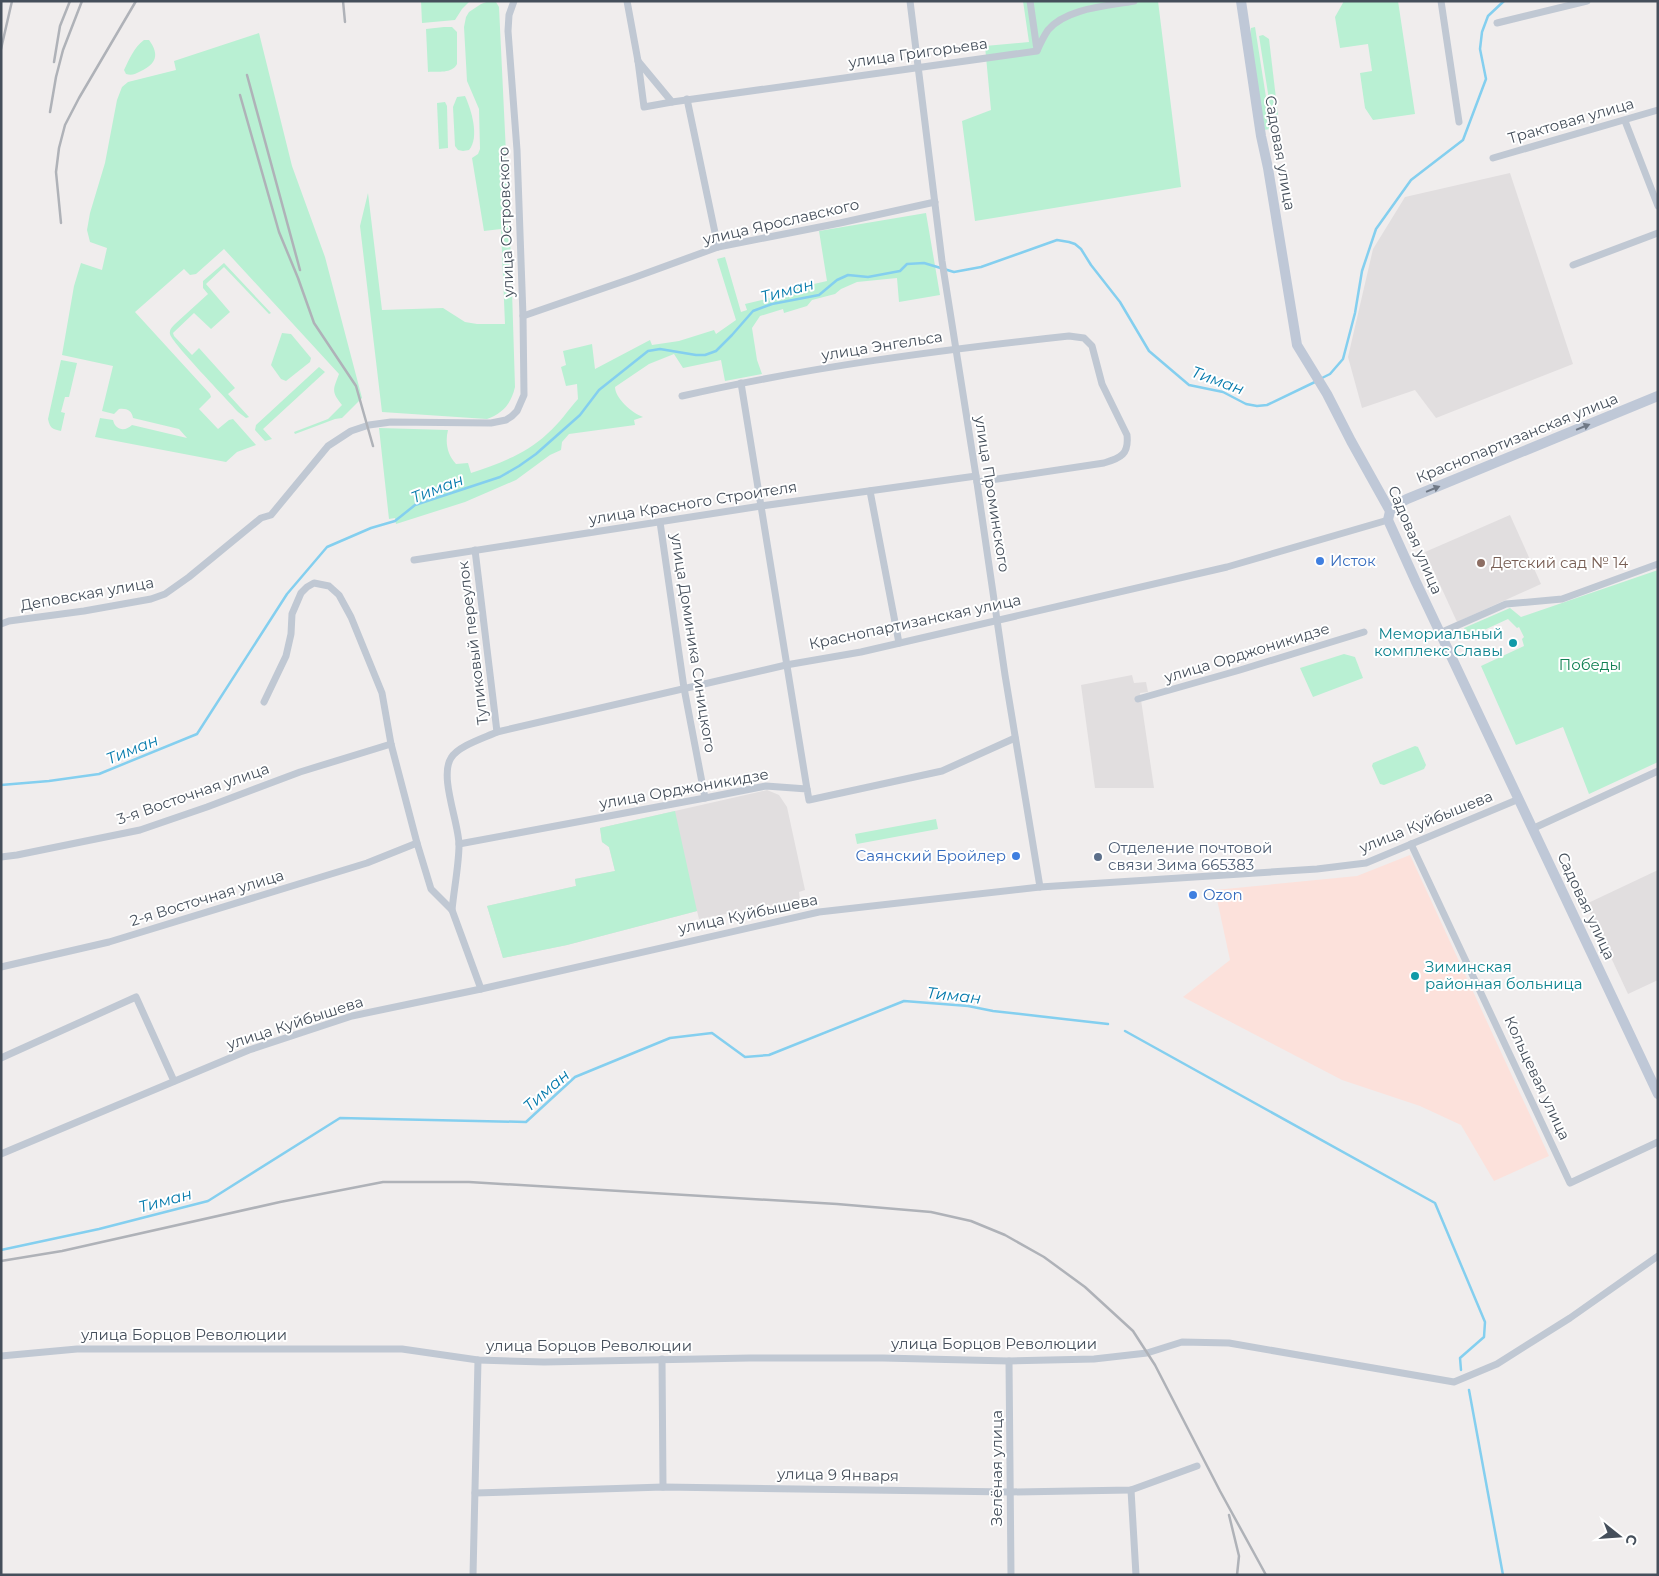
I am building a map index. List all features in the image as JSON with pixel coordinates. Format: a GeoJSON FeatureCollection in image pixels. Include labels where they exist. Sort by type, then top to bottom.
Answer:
{"type":"FeatureCollection","features":[{"type":"Feature","properties":{"kind":"street"},"geometry":{"type":"LineString","coordinates":[[627,1],[638,61],[672,102]]}},
{"type":"Feature","properties":{"kind":"street"},"geometry":{"type":"LineString","coordinates":[[910,1],[935,202]]}},
{"type":"Feature","properties":{"kind":"street"},"geometry":{"type":"LineString","coordinates":[[1030,1],[1037,51]]}},
{"type":"Feature","properties":{"kind":"street"},"geometry":{"type":"LineString","coordinates":[[1037,51],[1048,30],[1062,18],[1080,11],[1134,1]]}},
{"type":"Feature","properties":{"kind":"street","name":"Садовая улица"},"geometry":{"type":"LineString","coordinates":[[1241,1],[1261,136],[1297,345],[1327,394],[1389,516],[1440,633],[1534,828],[1658,1094]]}},
{"type":"Feature","properties":{"kind":"street"},"geometry":{"type":"LineString","coordinates":[[1441,1],[1459,122]]}},
{"type":"Feature","properties":{"kind":"street"},"geometry":{"type":"LineString","coordinates":[[1497,23],[1587,1]]}},
{"type":"Feature","properties":{"kind":"street","name":"улица Островского"},"geometry":{"type":"LineString","coordinates":[[272,516],[328,446],[351,431],[375,424],[391,422],[491,423],[506,420],[517,411],[524,395],[517,150],[508,31],[509,15],[513,2]]}},
{"type":"Feature","properties":{"kind":"street","name":"улица Григорьева"},"geometry":{"type":"LineString","coordinates":[[638,61],[644,107],[687,99],[918,66],[1037,51]]}},
{"type":"Feature","properties":{"kind":"street"},"geometry":{"type":"LineString","coordinates":[[687,99],[718,247]]}},
{"type":"Feature","properties":{"kind":"street","name":"Трактовая улица"},"geometry":{"type":"LineString","coordinates":[[1493,158],[1658,110]]}},
{"type":"Feature","properties":{"kind":"street"},"geometry":{"type":"LineString","coordinates":[[1625,121],[1658,206]]}},
{"type":"Feature","properties":{"kind":"street","name":"улица Ярославского"},"geometry":{"type":"LineString","coordinates":[[523,316],[718,247],[935,202]]}},
{"type":"Feature","properties":{"kind":"street","name":"улица Проминского"},"geometry":{"type":"LineString","coordinates":[[935,202],[955,349],[1040,887]]}},
{"type":"Feature","properties":{"kind":"street"},"geometry":{"type":"LineString","coordinates":[[1573,265],[1658,233]]}},
{"type":"Feature","properties":{"kind":"street","name":"улица Энгельса"},"geometry":{"type":"LineString","coordinates":[[682,396],[741,383],[955,349],[1079,336],[1088,340],[1092,346],[1102,384],[1127,435]]}},
{"type":"Feature","properties":{"kind":"street"},"geometry":{"type":"LineString","coordinates":[[741,383],[807,789]]}},
{"type":"Feature","properties":{"kind":"street","name":"Краснопартизанская улица"},"geometry":{"type":"LineString","coordinates":[[459,844],[447,779],[451,758],[464,747],[497,732],[786,665],[861,652],[1227,567],[1389,516],[1396,505],[1407,499],[1658,396]]}},
{"type":"Feature","properties":{"kind":"street","name":"улица Красного Строителя"},"geometry":{"type":"LineString","coordinates":[[414,560],[761,506],[1104,463],[1116,460],[1126,452],[1128,444],[1127,435]]}},
{"type":"Feature","properties":{"kind":"street"},"geometry":{"type":"LineString","coordinates":[[870,491],[899,643]]}},
{"type":"Feature","properties":{"kind":"street","name":"Деповская улица"},"geometry":{"type":"LineString","coordinates":[[1,624],[84,612],[151,599],[166,594],[190,577],[261,518],[272,516]]}},
{"type":"Feature","properties":{"kind":"street","name":"улица Доминика Синицкого"},"geometry":{"type":"LineString","coordinates":[[660,522],[684,688],[705,798]]}},
{"type":"Feature","properties":{"kind":"street","name":"Тупиковый переулок"},"geometry":{"type":"LineString","coordinates":[[475,550],[497,732]]}},
{"type":"Feature","properties":{"kind":"street"},"geometry":{"type":"LineString","coordinates":[[1440,633],[1506,604],[1562,599],[1658,564]]}},
{"type":"Feature","properties":{"kind":"street"},"geometry":{"type":"LineString","coordinates":[[264,702],[286,656],[291,634],[292,614],[301,593],[314,583],[326,584],[338,595],[351,616],[379,685],[391,744],[431,889],[452,910],[481,989]]}},
{"type":"Feature","properties":{"kind":"street","name":"улица Орджоникидзе"},"geometry":{"type":"LineString","coordinates":[[1138,699],[1364,632]]}},
{"type":"Feature","properties":{"kind":"street","name":"улица Орджоникидзе"},"geometry":{"type":"LineString","coordinates":[[459,844],[766,786],[807,789],[809,800],[942,771],[1015,738]]}},
{"type":"Feature","properties":{"kind":"street","name":"3-я Восточная улица"},"geometry":{"type":"LineString","coordinates":[[1,857],[140,830],[300,772],[391,744]]}},
{"type":"Feature","properties":{"kind":"street"},"geometry":{"type":"LineString","coordinates":[[1534,828],[1658,771]]}},
{"type":"Feature","properties":{"kind":"street","name":"улица Куйбышева"},"geometry":{"type":"LineString","coordinates":[[1,1154],[249,1050],[352,1016],[481,989],[819,912],[1040,887],[1317,869],[1366,863],[1519,799]]}},
{"type":"Feature","properties":{"kind":"street","name":"2-я Восточная улица"},"geometry":{"type":"LineString","coordinates":[[1,967],[109,942],[358,866],[417,843]]}},
{"type":"Feature","properties":{"kind":"street"},"geometry":{"type":"LineString","coordinates":[[452,910],[459,844]]}},
{"type":"Feature","properties":{"kind":"street","name":"Кольцевая улица"},"geometry":{"type":"LineString","coordinates":[[1411,844],[1570,1183],[1658,1142]]}},
{"type":"Feature","properties":{"kind":"street"},"geometry":{"type":"LineString","coordinates":[[1,1058],[136,997],[174,1081]]}},
{"type":"Feature","properties":{"kind":"street","name":"улица Борцов Революции"},"geometry":{"type":"LineString","coordinates":[[1,1356],[77,1349],[392,1349],[478,1360],[544,1362],[662,1359],[883,1358],[1009,1361],[1094,1359],[1147,1353],[1182,1342],[1228,1343],[1454,1382],[1497,1364],[1570,1318],[1658,1256]]}},
{"type":"Feature","properties":{"kind":"street"},"geometry":{"type":"LineString","coordinates":[[662,1359],[663,1486]]}},
{"type":"Feature","properties":{"kind":"street"},"geometry":{"type":"LineString","coordinates":[[474,1575],[478,1360]]}},
{"type":"Feature","properties":{"kind":"street","name":"Зелёная улица"},"geometry":{"type":"LineString","coordinates":[[1009,1361],[1011,1575]]}},
{"type":"Feature","properties":{"kind":"street","name":"улица 9 Января"},"geometry":{"type":"LineString","coordinates":[[475,1493],[663,1486],[1010,1492],[1131,1490],[1197,1466]]}},
{"type":"Feature","properties":{"kind":"street"},"geometry":{"type":"LineString","coordinates":[[1131,1490],[1136,1575]]}},
{"type":"Feature","properties":{"kind":"shaded area"},"geometry":{"type":"Polygon","coordinates":[[[1510,173],[1573,364],[1436,418],[1415,390],[1362,408],[1348,357],[1373,249],[1405,197],[1510,173]]]}},
{"type":"Feature","properties":{"kind":"shaded area","name":"Детский сад № 14"},"geometry":{"type":"Polygon","coordinates":[[[1510,515],[1541,584],[1457,622],[1425,552],[1510,515]]]}},
{"type":"Feature","properties":{"kind":"shaded area"},"geometry":{"type":"Polygon","coordinates":[[[1132,675],[1134,683],[1146,682],[1148,692],[1140,693],[1154,788],[1095,788],[1081,685],[1132,675]]]}},
{"type":"Feature","properties":{"kind":"shaded area"},"geometry":{"type":"Polygon","coordinates":[[[767,790],[779,795],[787,807],[805,890],[799,892],[800,900],[699,919],[697,911],[567,945],[503,958],[487,906],[576,886],[575,879],[615,871],[609,847],[602,842],[600,828],[767,790]]]}},
{"type":"Feature","properties":{"kind":"shaded area"},"geometry":{"type":"Polygon","coordinates":[[[1410,855],[1549,1156],[1494,1181],[1461,1125],[1420,1106],[1342,1080],[1183,997],[1230,960],[1215,890],[1357,876],[1410,855]]]}},
{"type":"Feature","properties":{"kind":"shaded area"},"geometry":{"type":"Polygon","coordinates":[[[1658,870],[1658,980],[1628,994],[1586,904],[1658,870]]]}},
{"type":"Feature","properties":{"kind":"green space"},"geometry":{"type":"Polygon","coordinates":[[[421,1],[470,1],[455,20],[422,23],[421,1]]]}},
{"type":"Feature","properties":{"kind":"green space"},"geometry":{"type":"Polygon","coordinates":[[[489,1],[496,2],[499,7],[515,387],[506,407],[498,414],[487,419],[382,412],[360,226],[368,193],[382,310],[443,308],[465,322],[505,324],[501,229],[484,231],[472,158],[478,154],[480,149],[479,109],[467,81],[464,27],[469,12],[489,1]]]}},
{"type":"Feature","properties":{"kind":"green space"},"geometry":{"type":"Polygon","coordinates":[[[1023,1],[1158,1],[1181,187],[975,221],[962,121],[991,110],[985,46],[1029,42],[1023,1]]]}},
{"type":"Feature","properties":{"kind":"green space"},"geometry":{"type":"Polygon","coordinates":[[[1344,1],[1398,1],[1415,114],[1373,120],[1365,108],[1360,73],[1372,71],[1368,44],[1340,48],[1335,17],[1344,1]]]}},
{"type":"Feature","properties":{"kind":"green space"},"geometry":{"type":"Polygon","coordinates":[[[452,27],[457,32],[457,64],[448,71],[428,72],[426,29],[452,27]]]}},
{"type":"Feature","properties":{"kind":"green space"},"geometry":{"type":"Polygon","coordinates":[[[1255,27],[1271,129],[1263,130],[1250,37],[1251,28],[1255,27]]]}},
{"type":"Feature","properties":{"kind":"green space"},"geometry":{"type":"Polygon","coordinates":[[[259,33],[292,166],[325,257],[362,398],[342,418],[295,434],[294,432],[328,419],[342,405],[334,390],[339,374],[224,249],[196,274],[190,275],[184,269],[135,312],[210,394],[211,397],[199,409],[218,429],[233,419],[256,445],[237,452],[226,462],[95,437],[100,418],[113,420],[116,426],[121,429],[126,429],[132,425],[187,438],[179,429],[133,418],[130,412],[124,409],[119,409],[114,414],[102,411],[113,366],[62,355],[74,286],[81,263],[102,270],[107,248],[90,242],[87,230],[90,213],[105,163],[117,100],[122,87],[128,82],[176,70],[174,61],[259,33]]]}},
{"type":"Feature","properties":{"kind":"green space"},"geometry":{"type":"Polygon","coordinates":[[[1263,35],[1269,39],[1279,124],[1273,125],[1259,36],[1263,35]]]}},
{"type":"Feature","properties":{"kind":"green space"},"geometry":{"type":"Polygon","coordinates":[[[144,40],[149,40],[152,45],[155,59],[150,65],[137,73],[132,75],[126,74],[124,70],[130,58],[137,46],[144,40]]]}},
{"type":"Feature","properties":{"kind":"green space"},"geometry":{"type":"Polygon","coordinates":[[[465,96],[472,115],[474,138],[469,150],[463,151],[458,150],[455,146],[453,107],[457,97],[465,96]]]}},
{"type":"Feature","properties":{"kind":"green space"},"geometry":{"type":"Polygon","coordinates":[[[445,102],[447,106],[448,148],[439,149],[437,103],[445,102]]]}},
{"type":"Feature","properties":{"kind":"green space"},"geometry":{"type":"Polygon","coordinates":[[[926,213],[940,295],[899,302],[897,278],[857,282],[841,289],[835,294],[812,300],[807,306],[784,313],[783,309],[760,316],[752,328],[757,360],[762,374],[725,381],[721,360],[683,368],[674,354],[649,364],[615,387],[618,396],[625,405],[643,417],[634,420],[635,425],[569,434],[562,442],[561,450],[550,455],[516,480],[465,502],[396,524],[395,518],[389,519],[379,428],[448,430],[447,443],[451,456],[456,464],[468,463],[471,473],[501,462],[521,453],[539,441],[556,426],[578,399],[577,384],[566,386],[561,367],[566,365],[563,351],[592,344],[595,369],[650,340],[652,345],[679,341],[714,330],[716,334],[736,320],[717,259],[725,257],[741,312],[747,310],[745,304],[770,298],[770,294],[827,281],[819,231],[926,213]]]}},
{"type":"Feature","properties":{"kind":"green space"},"geometry":{"type":"Polygon","coordinates":[[[224,263],[271,313],[269,314],[224,267],[206,284],[230,312],[211,329],[194,313],[173,333],[192,355],[199,348],[235,388],[228,394],[249,417],[246,418],[238,412],[190,359],[170,334],[170,330],[174,325],[208,294],[203,288],[203,281],[224,263]]]}},
{"type":"Feature","properties":{"kind":"green space"},"geometry":{"type":"Polygon","coordinates":[[[282,333],[291,334],[311,358],[310,362],[286,381],[281,379],[271,365],[282,333]]]}},
{"type":"Feature","properties":{"kind":"green space"},"geometry":{"type":"Polygon","coordinates":[[[61,360],[77,363],[69,397],[65,397],[61,412],[65,413],[61,431],[52,428],[48,419],[61,360]]]}},
{"type":"Feature","properties":{"kind":"green space"},"geometry":{"type":"Polygon","coordinates":[[[319,367],[325,372],[263,429],[272,439],[265,441],[255,430],[256,425],[319,367]]]}},
{"type":"Feature","properties":{"kind":"green space","name":"Победы"},"geometry":{"type":"Polygon","coordinates":[[[1658,570],[1658,762],[1589,794],[1563,727],[1516,745],[1481,666],[1524,646],[1522,639],[1524,637],[1519,627],[1517,628],[1508,619],[1469,637],[1464,628],[1510,608],[1521,617],[1658,570]]]}},
{"type":"Feature","properties":{"kind":"green space"},"geometry":{"type":"Polygon","coordinates":[[[1344,654],[1355,657],[1363,678],[1313,697],[1300,668],[1344,654]]]}},
{"type":"Feature","properties":{"kind":"green space"},"geometry":{"type":"Polygon","coordinates":[[[1415,746],[1418,747],[1426,765],[1424,769],[1384,785],[1380,784],[1372,766],[1373,763],[1415,746]]]}},
{"type":"Feature","properties":{"kind":"green space"},"geometry":{"type":"Polygon","coordinates":[[[675,811],[697,911],[567,945],[503,958],[487,906],[576,886],[575,879],[615,871],[609,847],[602,842],[600,828],[675,811]]]}},
{"type":"Feature","properties":{"kind":"green space"},"geometry":{"type":"Polygon","coordinates":[[[936,819],[938,829],[857,844],[855,834],[936,819]]]}},
{"type":"Feature","properties":{"kind":"waterway","name":"Тиман"},"geometry":{"type":"LineString","coordinates":[[1322,378],[1330,374],[1343,359],[1355,313],[1362,271],[1376,229],[1411,180],[1463,140],[1486,79],[1480,49],[1482,32],[1488,16],[1504,1]]}},
{"type":"Feature","properties":{"kind":"waterway","name":"Тиман"},"geometry":{"type":"LineString","coordinates":[[1,785],[99,774],[197,734],[287,594],[327,547],[371,528],[395,521],[415,505],[500,477],[519,466],[536,454],[580,415],[599,390],[648,351],[660,349],[696,355],[705,355],[716,351],[753,311],[772,304],[819,295],[837,280],[848,275],[868,277],[900,271],[907,264],[924,263],[954,272],[981,267],[1057,240],[1069,242],[1081,249],[1120,302],[1149,351],[1189,385],[1223,392],[1246,404],[1257,406],[1267,405],[1317,381]]}},
{"type":"Feature","properties":{"kind":"waterway","name":"Тиман"},"geometry":{"type":"LineString","coordinates":[[1,1250],[99,1229],[208,1201],[340,1118],[526,1122],[575,1077],[670,1038],[712,1033],[745,1057],[769,1055],[904,1001],[968,1006],[993,1011],[1108,1024]]}},
{"type":"Feature","properties":{"kind":"waterway"},"geometry":{"type":"LineString","coordinates":[[1125,1031],[1435,1203],[1485,1322],[1484,1337],[1460,1358],[1461,1370]]}},
{"type":"Feature","properties":{"kind":"waterway"},"geometry":{"type":"LineString","coordinates":[[1469,1390],[1503,1575]]}},
{"type":"Feature","properties":{"kind":"railway"},"geometry":{"type":"LineString","coordinates":[[1,49],[12,1]]}},
{"type":"Feature","properties":{"kind":"railway"},"geometry":{"type":"LineString","coordinates":[[54,62],[60,26],[70,1]]}},
{"type":"Feature","properties":{"kind":"railway"},"geometry":{"type":"LineString","coordinates":[[50,112],[63,50],[82,1]]}},
{"type":"Feature","properties":{"kind":"railway"},"geometry":{"type":"LineString","coordinates":[[61,223],[56,172],[59,148],[65,125],[136,1]]}},
{"type":"Feature","properties":{"kind":"railway"},"geometry":{"type":"LineString","coordinates":[[343,1],[345,22]]}},
{"type":"Feature","properties":{"kind":"railway"},"geometry":{"type":"LineString","coordinates":[[247,75],[300,270]]}},
{"type":"Feature","properties":{"kind":"railway"},"geometry":{"type":"LineString","coordinates":[[240,95],[279,232],[314,323],[356,386],[373,446]]}},
{"type":"Feature","properties":{"kind":"railway"},"geometry":{"type":"LineString","coordinates":[[1,1261],[62,1251],[280,1202],[383,1182],[469,1182],[837,1204],[931,1212],[971,1221],[1005,1235],[1044,1257],[1085,1287],[1133,1331],[1155,1365],[1266,1575]]}},
{"type":"Feature","properties":{"kind":"railway"},"geometry":{"type":"LineString","coordinates":[[1229,1515],[1239,1556],[1237,1575]]}},
{"type":"Feature","properties":{"kind":"place","name":"Исток"},"geometry":{"type":"Point","coordinates":[1320,561]}},
{"type":"Feature","properties":{"kind":"place","name":"Детский сад № 14"},"geometry":{"type":"Point","coordinates":[1481,563]}},
{"type":"Feature","properties":{"kind":"place","name":"Мемориальный комплекс Славы"},"geometry":{"type":"Point","coordinates":[1513,643]}},
{"type":"Feature","properties":{"kind":"place","name":"Саянский Бройлер"},"geometry":{"type":"Point","coordinates":[1016,856]}},
{"type":"Feature","properties":{"kind":"place","name":"Отделение почтовой связи Зима 665383"},"geometry":{"type":"Point","coordinates":[1098,857]}},
{"type":"Feature","properties":{"kind":"place","name":"Ozon"},"geometry":{"type":"Point","coordinates":[1193,895]}},
{"type":"Feature","properties":{"kind":"place","name":"Зиминская районная больница"},"geometry":{"type":"Point","coordinates":[1415,976]}}]}
